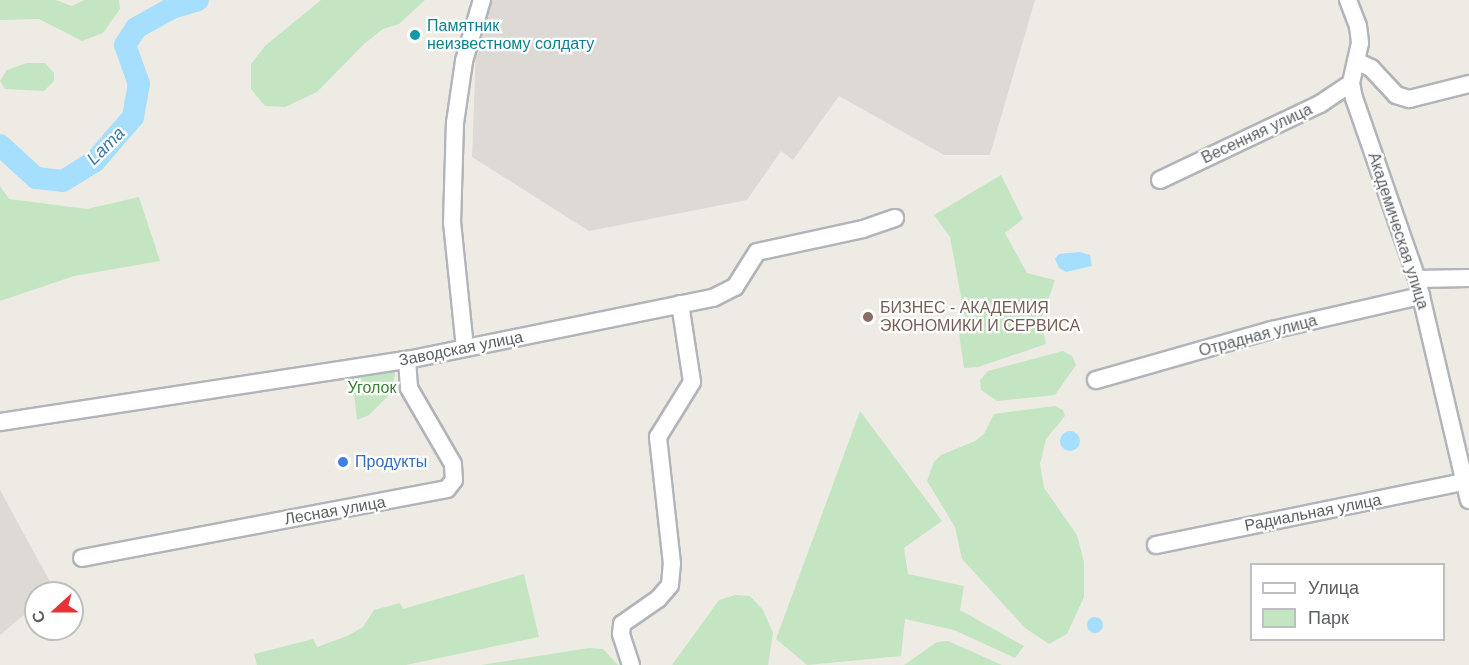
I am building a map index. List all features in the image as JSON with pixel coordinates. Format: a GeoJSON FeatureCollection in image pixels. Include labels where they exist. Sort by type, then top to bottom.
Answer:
{"type":"FeatureCollection","features":[{"type":"Feature","properties":{"kind":"street"},"geometry":{"type":"LineString","coordinates":[[465,348],[452,223],[454,123],[464,61],[482,0]]}},
{"type":"Feature","properties":{"kind":"street"},"geometry":{"type":"LineString","coordinates":[[1348,0],[1358,26],[1356,61],[1351,83]]}},
{"type":"Feature","properties":{"kind":"street"},"geometry":{"type":"LineString","coordinates":[[1356,61],[1371,68],[1396,95],[1409,99],[1469,84]]}},
{"type":"Feature","properties":{"kind":"street","name":"Весенняя улица"},"geometry":{"type":"LineString","coordinates":[[1160,180],[1320,104],[1351,83]]}},
{"type":"Feature","properties":{"kind":"street","name":"Академическая улица"},"geometry":{"type":"LineString","coordinates":[[1351,83],[1417,279],[1467,482],[1469,500]]}},
{"type":"Feature","properties":{"kind":"street","name":"Заводская улица"},"geometry":{"type":"LineString","coordinates":[[0,422],[407,360],[725,294],[735,287],[757,252],[863,229],[895,218]]}},
{"type":"Feature","properties":{"kind":"street"},"geometry":{"type":"LineString","coordinates":[[1417,279],[1469,278]]}},
{"type":"Feature","properties":{"kind":"street","name":"Отрадная улица"},"geometry":{"type":"LineString","coordinates":[[1096,380],[1272,330],[1421,296]]}},
{"type":"Feature","properties":{"kind":"street"},"geometry":{"type":"LineString","coordinates":[[632,665],[621,634],[622,624],[629,616],[658,599],[669,585],[672,564],[658,437],[692,382],[680,304]]}},
{"type":"Feature","properties":{"kind":"street","name":"Лесная улица"},"geometry":{"type":"LineString","coordinates":[[82,558],[447,489],[454,480],[453,464],[409,388],[407,360]]}},
{"type":"Feature","properties":{"kind":"street","name":"Радиальная улица"},"geometry":{"type":"LineString","coordinates":[[1156,545],[1467,482]]}},
{"type":"Feature","properties":{"kind":"shaded area"},"geometry":{"type":"Polygon","coordinates":[[[492,0],[1035,0],[990,155],[944,155],[839,96],[793,160],[781,151],[747,200],[589,231],[472,157],[476,51],[492,0]]]}},
{"type":"Feature","properties":{"kind":"shaded area"},"geometry":{"type":"Polygon","coordinates":[[[0,490],[50,581],[24,581],[24,615],[0,635],[0,490]]]}},
{"type":"Feature","properties":{"kind":"green space"},"geometry":{"type":"Polygon","coordinates":[[[0,0],[56,0],[72,6],[84,0],[119,0],[120,9],[103,33],[82,41],[39,19],[0,20],[0,0]]]}},
{"type":"Feature","properties":{"kind":"green space"},"geometry":{"type":"Polygon","coordinates":[[[321,0],[425,0],[399,24],[383,29],[364,44],[317,92],[285,107],[265,106],[251,89],[251,64],[265,46],[321,0]]]}},
{"type":"Feature","properties":{"kind":"green space"},"geometry":{"type":"Polygon","coordinates":[[[27,63],[45,63],[54,73],[54,81],[44,91],[5,89],[0,81],[7,70],[27,63]]]}},
{"type":"Feature","properties":{"kind":"green space"},"geometry":{"type":"Polygon","coordinates":[[[1001,175],[1023,219],[1005,233],[1027,273],[1055,280],[1041,320],[1046,344],[978,367],[964,368],[957,319],[965,318],[950,237],[934,215],[1001,175]]]}},
{"type":"Feature","properties":{"kind":"green space"},"geometry":{"type":"Polygon","coordinates":[[[0,186],[9,199],[87,209],[139,197],[160,261],[74,276],[0,301],[0,186]]]}},
{"type":"Feature","properties":{"kind":"green space"},"geometry":{"type":"Polygon","coordinates":[[[1063,351],[1072,356],[1076,365],[1055,395],[997,401],[981,390],[980,380],[988,371],[1063,351]]]}},
{"type":"Feature","properties":{"kind":"green space","name":"Уголок"},"geometry":{"type":"Polygon","coordinates":[[[391,367],[395,373],[392,392],[369,415],[357,420],[352,375],[391,367]]]}},
{"type":"Feature","properties":{"kind":"green space"},"geometry":{"type":"Polygon","coordinates":[[[1055,406],[1063,410],[1065,416],[1046,439],[1040,464],[1044,488],[1077,535],[1084,562],[1084,597],[1067,634],[1049,644],[1025,628],[962,559],[955,527],[927,481],[934,462],[941,455],[975,441],[984,434],[994,414],[1055,406]]]}},
{"type":"Feature","properties":{"kind":"green space"},"geometry":{"type":"Polygon","coordinates":[[[860,411],[942,521],[904,548],[908,574],[964,586],[960,610],[1024,646],[1015,658],[954,630],[905,619],[901,656],[807,665],[776,639],[860,411]]]}},
{"type":"Feature","properties":{"kind":"green space"},"geometry":{"type":"Polygon","coordinates":[[[524,574],[539,637],[406,665],[257,665],[254,654],[313,639],[317,647],[347,636],[363,627],[374,610],[400,603],[403,609],[524,574]]]}},
{"type":"Feature","properties":{"kind":"green space"},"geometry":{"type":"Polygon","coordinates":[[[735,595],[750,596],[763,610],[773,633],[768,665],[672,665],[719,600],[735,595]]]}},
{"type":"Feature","properties":{"kind":"green space"},"geometry":{"type":"Polygon","coordinates":[[[948,641],[1002,665],[904,665],[937,642],[948,641]]]}},
{"type":"Feature","properties":{"kind":"green space"},"geometry":{"type":"Polygon","coordinates":[[[589,648],[603,649],[618,665],[481,665],[589,648]]]}},
{"type":"Feature","properties":{"kind":"water"},"geometry":{"type":"Polygon","coordinates":[[[1080,252],[1090,255],[1092,266],[1066,272],[1059,268],[1055,259],[1059,254],[1080,252]]]}},
{"type":"Feature","properties":{"kind":"water"},"geometry":{"type":"Polygon","coordinates":[[[1070,431],[1077,434],[1080,441],[1077,448],[1070,451],[1063,448],[1060,441],[1063,434],[1070,431]]]}},
{"type":"Feature","properties":{"kind":"water"},"geometry":{"type":"Polygon","coordinates":[[[1095,617],[1103,625],[1095,633],[1087,625],[1095,617]]]}},
{"type":"Feature","properties":{"kind":"waterway","name":"Lama"},"geometry":{"type":"LineString","coordinates":[[0,145],[36,178],[63,181],[95,161],[133,117],[139,84],[125,45],[136,28],[172,8],[198,0]]}},
{"type":"Feature","properties":{"kind":"place","name":"Памятник неизвестному солдату"},"geometry":{"type":"Point","coordinates":[415,35]}},
{"type":"Feature","properties":{"kind":"place","name":"БИЗНЕС - АКАДЕМИЯ ЭКОНОМИКИ И СЕРВИСА"},"geometry":{"type":"Point","coordinates":[868,317]}},
{"type":"Feature","properties":{"kind":"place","name":"Продукты"},"geometry":{"type":"Point","coordinates":[343,462]}}]}
